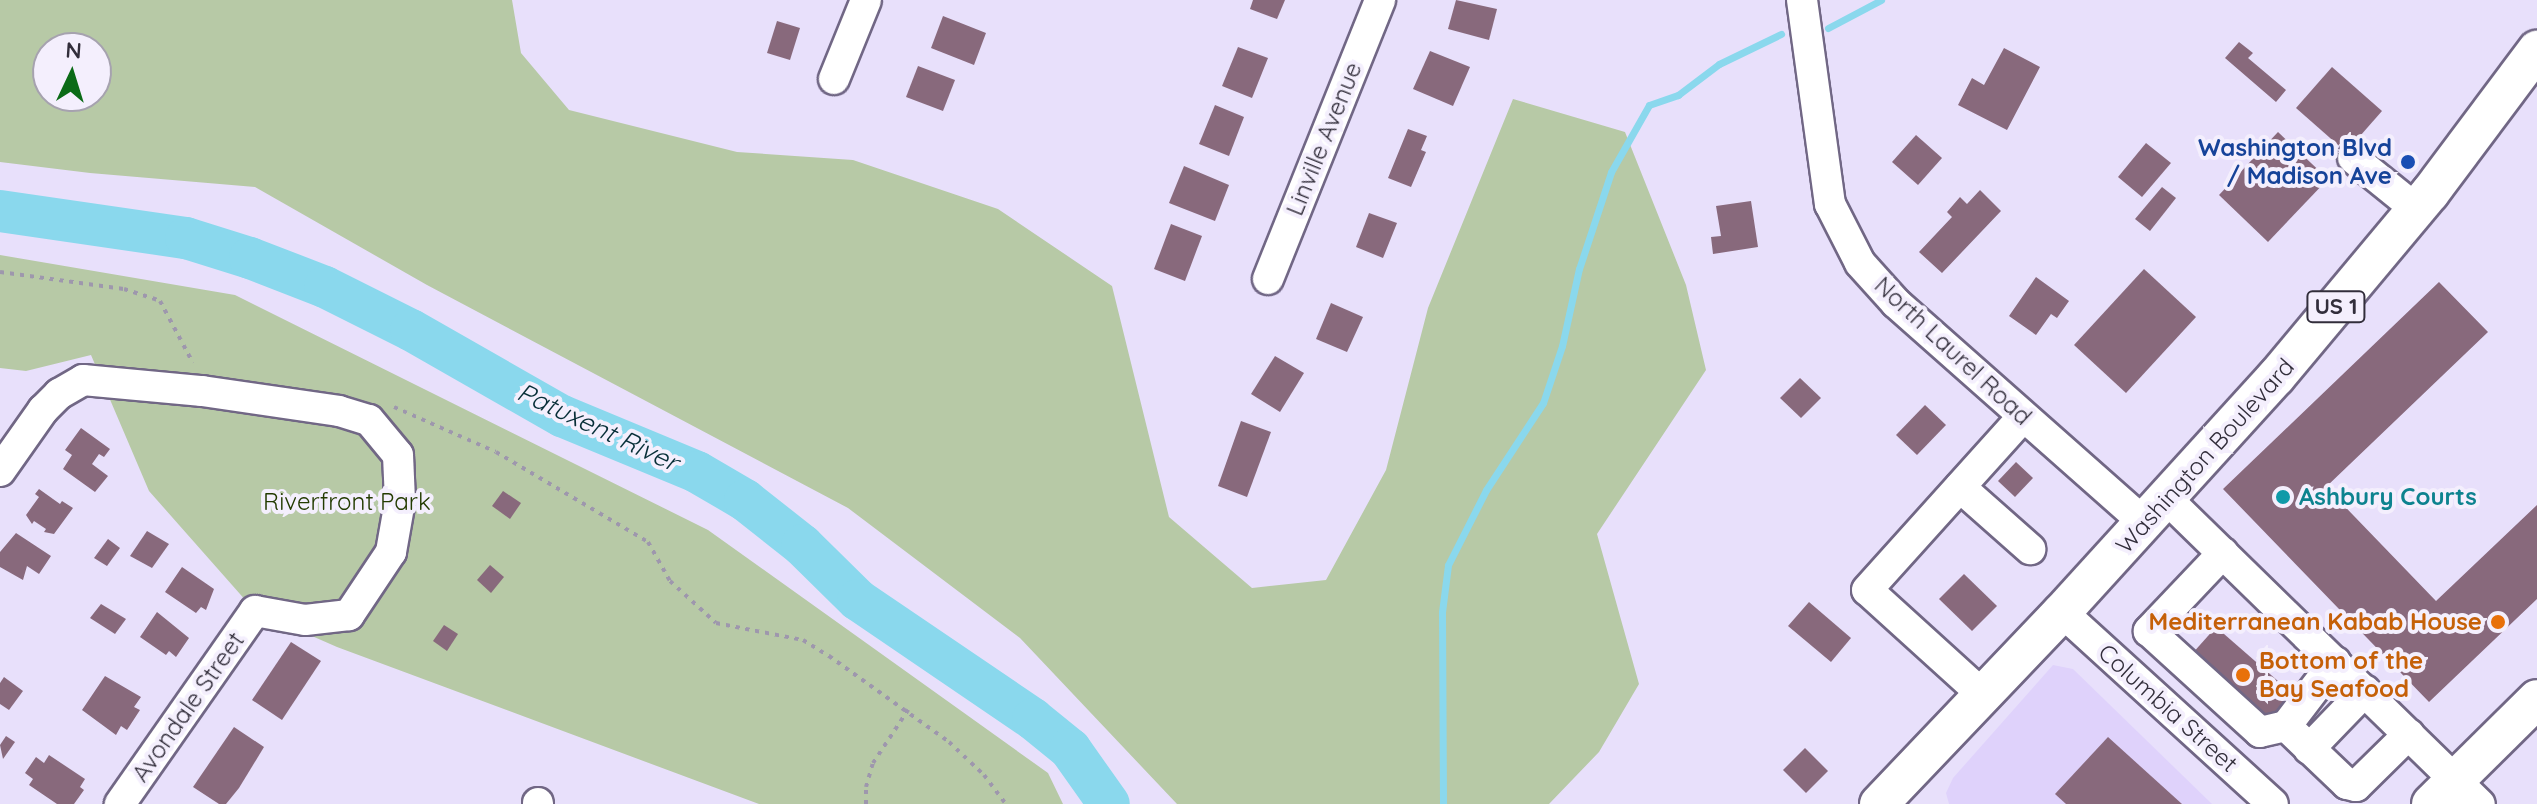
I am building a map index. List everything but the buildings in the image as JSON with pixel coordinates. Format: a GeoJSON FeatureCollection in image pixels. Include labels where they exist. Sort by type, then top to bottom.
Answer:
{"type":"FeatureCollection","features":[{"type":"Feature","properties":{"kind":"main road","name":"Washington Boulevard"},"geometry":{"type":"LineString","coordinates":[[1890,800],[2276,377],[2416,209],[2537,50]]}},
{"type":"Feature","properties":{"kind":"main road"},"geometry":{"type":"LineString","coordinates":[[2455,796],[2537,699]]}},
{"type":"Feature","properties":{"kind":"street"},"geometry":{"type":"LineString","coordinates":[[834,79],[866,0]]}},
{"type":"Feature","properties":{"kind":"street","name":"Linville Avenue"},"geometry":{"type":"LineString","coordinates":[[1268,279],[1380,0]]}},
{"type":"Feature","properties":{"kind":"street","name":"North Laurel Road"},"geometry":{"type":"LineString","coordinates":[[1802,0],[1830,204],[1841,232],[1860,263],[1896,303],[2023,417],[2156,511],[2223,553],[2409,734],[2455,796]]}},
{"type":"Feature","properties":{"kind":"street"},"geometry":{"type":"LineString","coordinates":[[2353,158],[2416,209]]}},
{"type":"Feature","properties":{"kind":"street","name":"Avondale Street"},"geometry":{"type":"LineString","coordinates":[[0,471],[43,410],[59,394],[83,380],[202,391],[339,411],[369,420],[387,436],[398,455],[400,501],[391,552],[349,615],[305,620],[255,611],[120,804]]}},
{"type":"Feature","properties":{"kind":"street"},"geometry":{"type":"LineString","coordinates":[[1983,695],[1867,590],[2023,417]]}},
{"type":"Feature","properties":{"kind":"street"},"geometry":{"type":"LineString","coordinates":[[1960,487],[2030,549]]}},
{"type":"Feature","properties":{"kind":"street"},"geometry":{"type":"LineString","coordinates":[[2223,553],[2149,631],[2260,732],[2286,726],[2335,662]]}},
{"type":"Feature","properties":{"kind":"street","name":"Columbia Street"},"geometry":{"type":"LineString","coordinates":[[2062,612],[2273,804]]}},
{"type":"Feature","properties":{"kind":"street"},"geometry":{"type":"LineString","coordinates":[[2309,749],[2365,691]]}},
{"type":"Feature","properties":{"kind":"street"},"geometry":{"type":"LineString","coordinates":[[2286,726],[2347,784],[2356,786],[2409,734]]}},
{"type":"Feature","properties":{"kind":"path"},"geometry":{"type":"LineString","coordinates":[[684,597],[716,623],[803,640],[908,710],[949,742],[984,775],[1006,804]]}},
{"type":"Feature","properties":{"kind":"path"},"geometry":{"type":"LineString","coordinates":[[866,804],[866,787],[873,763],[908,710]]}},
{"type":"Feature","properties":{"kind":"shaded area"},"geometry":{"type":"Polygon","coordinates":[[[2053,665],[2073,669],[2212,804],[1949,804],[1946,793],[1953,778],[2053,665]]]}},
{"type":"Feature","properties":{"kind":"green space"},"geometry":{"type":"Polygon","coordinates":[[[0,0],[512,0],[521,53],[569,110],[737,152],[853,160],[998,209],[1112,286],[1169,517],[1252,588],[1326,580],[1386,470],[1428,308],[1513,99],[1625,132],[1686,285],[1706,370],[1597,534],[1639,684],[1599,752],[1549,804],[1177,804],[1020,638],[848,508],[427,285],[255,187],[0,162],[0,0]]]}},
{"type":"Feature","properties":{"kind":"green space","name":"Riverfront Park"},"geometry":{"type":"Polygon","coordinates":[[[0,255],[235,295],[708,530],[1048,773],[1063,804],[759,804],[337,647],[255,611],[149,491],[91,355],[26,371],[0,368],[0,255]]]}},
{"type":"Feature","properties":{"kind":"waterway"},"geometry":{"type":"LineString","coordinates":[[1828,28],[1881,0]]}},
{"type":"Feature","properties":{"kind":"waterway"},"geometry":{"type":"LineString","coordinates":[[1443,804],[1442,612],[1448,565],[1486,490],[1543,403],[1562,346],[1579,269],[1611,172],[1649,105],[1678,95],[1719,64],[1781,34]]}},
{"type":"Feature","properties":{"kind":"waterway","name":"Patuxent River"},"geometry":{"type":"LineString","coordinates":[[0,211],[186,238],[250,258],[325,287],[411,330],[562,416],[697,472],[745,500],[802,545],[858,600],[1033,719],[1070,749],[1109,804]]}},
{"type":"Feature","properties":{"kind":"place","name":"Washington Blvd / Madison Ave"},"geometry":{"type":"Point","coordinates":[2408,162]}},
{"type":"Feature","properties":{"kind":"place","name":"Ashbury Courts"},"geometry":{"type":"Point","coordinates":[2283,497]}},
{"type":"Feature","properties":{"kind":"place","name":"Mediterranean Kabab House"},"geometry":{"type":"Point","coordinates":[2498,622]}},
{"type":"Feature","properties":{"kind":"place","name":"Bottom of the Bay Seafood"},"geometry":{"type":"Point","coordinates":[2243,675]}}]}
